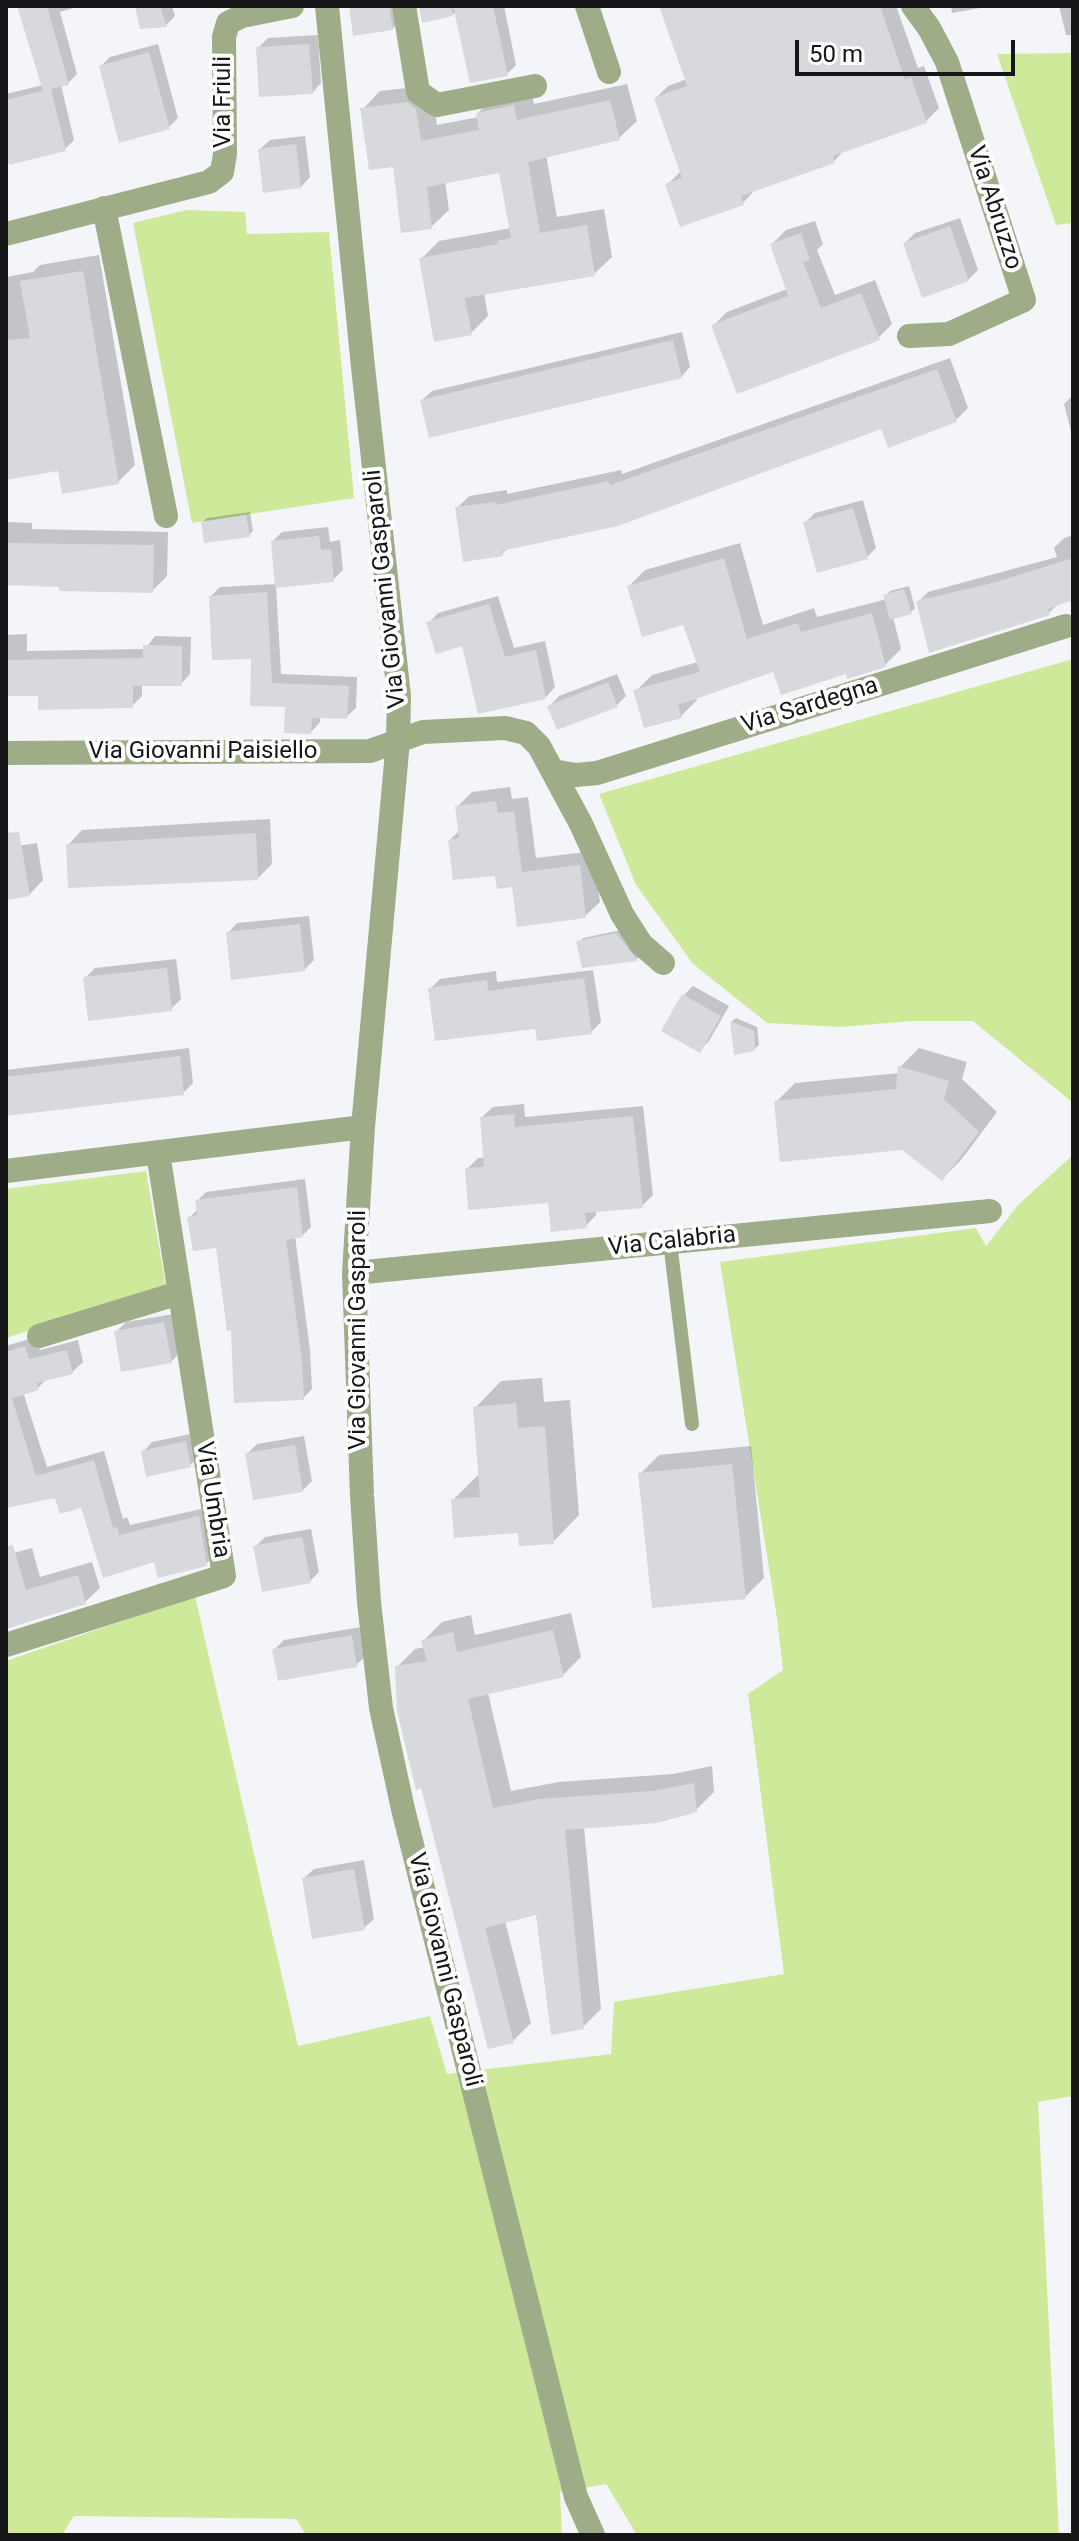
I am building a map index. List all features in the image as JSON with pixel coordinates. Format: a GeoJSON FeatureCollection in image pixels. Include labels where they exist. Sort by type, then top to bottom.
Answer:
{"type":"FeatureCollection","features":[{"type":"Feature","properties":{"kind":"street","name":"Via Friuli"},"geometry":{"type":"LineString","coordinates":[[6,234],[209,182],[222,172],[225,154],[224,37],[228,23],[242,16],[292,6]]}},
{"type":"Feature","properties":{"kind":"street","name":"Via Giovanni Gasparoli"},"geometry":{"type":"LineString","coordinates":[[327,6],[399,696],[398,741],[363,1127],[354,1273],[362,1496],[381,1708],[407,1824],[572,2482],[593,2535]]}},
{"type":"Feature","properties":{"kind":"street"},"geometry":{"type":"LineString","coordinates":[[404,6],[418,92],[437,105],[535,86]]}},
{"type":"Feature","properties":{"kind":"street"},"geometry":{"type":"LineString","coordinates":[[587,6],[609,72]]}},
{"type":"Feature","properties":{"kind":"street","name":"Via Abruzzo"},"geometry":{"type":"LineString","coordinates":[[909,336],[949,334],[1024,300],[947,62],[913,6]]}},
{"type":"Feature","properties":{"kind":"street"},"geometry":{"type":"LineString","coordinates":[[104,208],[166,516]]}},
{"type":"Feature","properties":{"kind":"street","name":"Via Sardegna"},"geometry":{"type":"LineString","coordinates":[[553,771],[576,775],[597,773],[1066,626]]}},
{"type":"Feature","properties":{"kind":"street"},"geometry":{"type":"LineString","coordinates":[[398,741],[423,732],[505,728],[526,733],[539,746],[553,771],[622,914],[641,944],[663,963]]}},
{"type":"Feature","properties":{"kind":"street","name":"Via Giovanni Paisiello"},"geometry":{"type":"LineString","coordinates":[[6,753],[370,751],[398,741]]}},
{"type":"Feature","properties":{"kind":"street"},"geometry":{"type":"LineString","coordinates":[[6,1171],[363,1127]]}},
{"type":"Feature","properties":{"kind":"street","name":"Via Umbria"},"geometry":{"type":"LineString","coordinates":[[6,1645],[224,1576],[158,1153]]}},
{"type":"Feature","properties":{"kind":"street","name":"Via Calabria"},"geometry":{"type":"LineString","coordinates":[[354,1273],[990,1211]]}},
{"type":"Feature","properties":{"kind":"street"},"geometry":{"type":"LineString","coordinates":[[39,1336],[179,1293]]}},
{"type":"Feature","properties":{"kind":"lane"},"geometry":{"type":"LineString","coordinates":[[670,1242],[692,1424]]}},
{"type":"Feature","properties":{"kind":"green space"},"geometry":{"type":"Polygon","coordinates":[[[1073,53],[1073,223],[1056,225],[997,54],[1073,53]]]}},
{"type":"Feature","properties":{"kind":"green space"},"geometry":{"type":"Polygon","coordinates":[[[186,210],[245,212],[247,234],[329,232],[354,498],[192,523],[133,223],[186,210]]]}},
{"type":"Feature","properties":{"kind":"green space"},"geometry":{"type":"Polygon","coordinates":[[[1073,659],[1073,1103],[973,1021],[912,1021],[840,1027],[767,1023],[693,964],[636,885],[599,794],[1073,659]]]}},
{"type":"Feature","properties":{"kind":"green space"},"geometry":{"type":"Polygon","coordinates":[[[1073,1155],[1073,2096],[1038,2102],[1059,2535],[637,2535],[606,2484],[560,2492],[562,2535],[306,2535],[296,2519],[74,2516],[62,2535],[6,2535],[6,1661],[195,1596],[298,2046],[430,2016],[447,2074],[611,2054],[614,2002],[784,1974],[748,1694],[783,1670],[720,1262],[976,1228],[986,1246],[1019,1204],[1073,1155]]]}},
{"type":"Feature","properties":{"kind":"green space"},"geometry":{"type":"Polygon","coordinates":[[[146,1171],[166,1287],[6,1338],[6,1189],[146,1171]]]}},
{"type":"Feature","properties":{"kind":"building"},"geometry":{"type":"Polygon","coordinates":[[[17,6],[47,6],[69,85],[51,89],[66,151],[9,165],[6,100],[43,91],[17,6]]]}},
{"type":"Feature","properties":{"kind":"building"},"geometry":{"type":"Polygon","coordinates":[[[135,6],[160,6],[167,27],[140,29],[135,6]]]}},
{"type":"Feature","properties":{"kind":"building"},"geometry":{"type":"Polygon","coordinates":[[[349,6],[389,6],[393,30],[353,36],[349,6]]]}},
{"type":"Feature","properties":{"kind":"building"},"geometry":{"type":"Polygon","coordinates":[[[419,6],[451,6],[453,16],[422,23],[419,6]]]}},
{"type":"Feature","properties":{"kind":"building"},"geometry":{"type":"Polygon","coordinates":[[[453,6],[493,6],[508,76],[470,83],[453,6]]]}},
{"type":"Feature","properties":{"kind":"building"},"geometry":{"type":"Polygon","coordinates":[[[659,6],[880,6],[905,80],[911,77],[927,123],[833,156],[835,163],[741,196],[744,205],[680,227],[665,184],[682,178],[654,98],[687,86],[659,6]]]}},
{"type":"Feature","properties":{"kind":"building"},"geometry":{"type":"Polygon","coordinates":[[[309,44],[313,94],[259,97],[256,47],[309,44]]]}},
{"type":"Feature","properties":{"kind":"building"},"geometry":{"type":"Polygon","coordinates":[[[149,52],[170,129],[119,143],[99,66],[149,52]]]}},
{"type":"Feature","properties":{"kind":"building"},"geometry":{"type":"Polygon","coordinates":[[[610,100],[620,140],[528,162],[540,233],[587,225],[595,276],[465,298],[472,335],[434,342],[419,258],[498,244],[497,241],[511,238],[499,173],[427,187],[432,229],[401,233],[393,167],[369,170],[360,108],[407,102],[416,109],[421,141],[479,130],[476,113],[514,105],[517,120],[610,100]]]}},
{"type":"Feature","properties":{"kind":"building"},"geometry":{"type":"Polygon","coordinates":[[[296,144],[301,188],[263,193],[258,149],[296,144]]]}},
{"type":"Feature","properties":{"kind":"building"},"geometry":{"type":"Polygon","coordinates":[[[950,226],[969,281],[922,298],[903,243],[950,226]]]}},
{"type":"Feature","properties":{"kind":"building"},"geometry":{"type":"Polygon","coordinates":[[[801,233],[810,260],[803,262],[821,308],[861,293],[880,340],[737,394],[711,325],[788,296],[770,244],[801,233]]]}},
{"type":"Feature","properties":{"kind":"building"},"geometry":{"type":"Polygon","coordinates":[[[83,271],[119,484],[62,494],[58,471],[6,480],[6,340],[30,338],[20,281],[83,271]]]}},
{"type":"Feature","properties":{"kind":"building"},"geometry":{"type":"Polygon","coordinates":[[[673,340],[682,378],[429,438],[420,400],[673,340]]]}},
{"type":"Feature","properties":{"kind":"building"},"geometry":{"type":"Polygon","coordinates":[[[937,369],[957,422],[888,448],[881,429],[618,526],[502,551],[503,556],[463,562],[455,507],[495,502],[496,505],[609,481],[610,485],[937,369]]]}},
{"type":"Feature","properties":{"kind":"building"},"geometry":{"type":"Polygon","coordinates":[[[853,508],[868,559],[817,573],[803,522],[853,508]]]}},
{"type":"Feature","properties":{"kind":"building"},"geometry":{"type":"Polygon","coordinates":[[[246,515],[250,537],[204,543],[201,522],[246,515]]]}},
{"type":"Feature","properties":{"kind":"building"},"geometry":{"type":"Polygon","coordinates":[[[319,536],[321,550],[331,549],[334,582],[275,588],[271,541],[319,536]]]}},
{"type":"Feature","properties":{"kind":"building"},"geometry":{"type":"Polygon","coordinates":[[[6,543],[154,545],[153,593],[59,591],[59,587],[6,585],[6,543]]]}},
{"type":"Feature","properties":{"kind":"building"},"geometry":{"type":"Polygon","coordinates":[[[724,558],[747,639],[798,623],[801,632],[872,613],[886,667],[847,679],[846,674],[781,695],[773,672],[678,705],[682,718],[644,728],[633,690],[700,672],[683,625],[642,637],[627,586],[724,558]]]}},
{"type":"Feature","properties":{"kind":"building"},"geometry":{"type":"Polygon","coordinates":[[[1073,558],[1073,600],[1048,609],[1050,615],[929,653],[916,601],[993,583],[1073,558]]]}},
{"type":"Feature","properties":{"kind":"building"},"geometry":{"type":"Polygon","coordinates":[[[904,589],[912,614],[890,620],[883,595],[904,589]]]}},
{"type":"Feature","properties":{"kind":"building"},"geometry":{"type":"Polygon","coordinates":[[[267,592],[272,683],[349,686],[347,719],[312,718],[311,734],[284,733],[285,707],[250,706],[251,659],[212,660],[209,596],[267,592]]]}},
{"type":"Feature","properties":{"kind":"building"},"geometry":{"type":"Polygon","coordinates":[[[489,604],[505,657],[536,650],[546,699],[478,714],[462,646],[436,654],[426,622],[489,604]]]}},
{"type":"Feature","properties":{"kind":"building"},"geometry":{"type":"Polygon","coordinates":[[[143,645],[182,646],[182,686],[133,686],[133,708],[38,710],[38,696],[6,696],[6,660],[143,658],[143,645]]]}},
{"type":"Feature","properties":{"kind":"building"},"geometry":{"type":"Polygon","coordinates":[[[608,682],[618,707],[557,730],[547,706],[608,682]]]}},
{"type":"Feature","properties":{"kind":"building"},"geometry":{"type":"Polygon","coordinates":[[[496,801],[498,813],[514,811],[522,872],[580,865],[586,918],[517,927],[512,887],[497,889],[495,876],[453,880],[448,840],[459,838],[455,806],[496,801]]]}},
{"type":"Feature","properties":{"kind":"building"},"geometry":{"type":"Polygon","coordinates":[[[19,832],[30,896],[6,900],[6,833],[19,832]]]}},
{"type":"Feature","properties":{"kind":"building"},"geometry":{"type":"Polygon","coordinates":[[[256,833],[258,880],[68,888],[66,844],[256,833]]]}},
{"type":"Feature","properties":{"kind":"building"},"geometry":{"type":"Polygon","coordinates":[[[300,924],[305,971],[231,980],[226,932],[300,924]]]}},
{"type":"Feature","properties":{"kind":"building"},"geometry":{"type":"Polygon","coordinates":[[[616,933],[638,961],[582,968],[576,941],[616,933]]]}},
{"type":"Feature","properties":{"kind":"building"},"geometry":{"type":"Polygon","coordinates":[[[167,968],[172,1011],[88,1021],[83,977],[167,968]]]}},
{"type":"Feature","properties":{"kind":"building"},"geometry":{"type":"Polygon","coordinates":[[[584,978],[592,1034],[537,1041],[535,1029],[435,1041],[428,988],[487,980],[488,991],[584,978]]]}},
{"type":"Feature","properties":{"kind":"building"},"geometry":{"type":"Polygon","coordinates":[[[682,994],[721,1016],[700,1053],[661,1031],[682,994]]]}},
{"type":"Feature","properties":{"kind":"building"},"geometry":{"type":"Polygon","coordinates":[[[730,1021],[754,1031],[755,1051],[734,1055],[730,1021]]]}},
{"type":"Feature","properties":{"kind":"building"},"geometry":{"type":"Polygon","coordinates":[[[180,1056],[184,1095],[6,1116],[6,1077],[180,1056]]]}},
{"type":"Feature","properties":{"kind":"building"},"geometry":{"type":"Polygon","coordinates":[[[898,1066],[949,1081],[944,1099],[979,1132],[942,1181],[902,1150],[780,1162],[774,1101],[896,1089],[898,1066]]]}},
{"type":"Feature","properties":{"kind":"building"},"geometry":{"type":"Polygon","coordinates":[[[514,1114],[515,1127],[633,1116],[643,1208],[585,1213],[587,1228],[551,1232],[548,1203],[468,1210],[465,1168],[484,1167],[480,1117],[514,1114]]]}},
{"type":"Feature","properties":{"kind":"building"},"geometry":{"type":"Polygon","coordinates":[[[297,1187],[303,1237],[286,1240],[302,1360],[304,1400],[234,1403],[231,1330],[227,1331],[216,1248],[193,1251],[187,1217],[197,1215],[195,1200],[297,1187]]]}},
{"type":"Feature","properties":{"kind":"building"},"geometry":{"type":"Polygon","coordinates":[[[164,1322],[172,1363],[121,1372],[114,1331],[164,1322]]]}},
{"type":"Feature","properties":{"kind":"building"},"geometry":{"type":"Polygon","coordinates":[[[25,1346],[29,1359],[67,1350],[73,1374],[37,1383],[39,1390],[12,1398],[36,1476],[94,1460],[113,1528],[117,1527],[119,1535],[199,1516],[207,1566],[158,1578],[154,1562],[103,1578],[81,1508],[60,1514],[55,1498],[6,1508],[6,1352],[25,1346]]]}},
{"type":"Feature","properties":{"kind":"building"},"geometry":{"type":"Polygon","coordinates":[[[516,1403],[518,1428],[545,1426],[554,1544],[519,1546],[518,1533],[454,1538],[451,1499],[480,1497],[473,1407],[516,1403]]]}},
{"type":"Feature","properties":{"kind":"building"},"geometry":{"type":"Polygon","coordinates":[[[186,1441],[191,1467],[146,1477],[141,1451],[186,1441]]]}},
{"type":"Feature","properties":{"kind":"building"},"geometry":{"type":"Polygon","coordinates":[[[295,1445],[303,1492],[253,1500],[245,1453],[295,1445]]]}},
{"type":"Feature","properties":{"kind":"building"},"geometry":{"type":"Polygon","coordinates":[[[732,1464],[746,1599],[652,1608],[638,1473],[732,1464]]]}},
{"type":"Feature","properties":{"kind":"building"},"geometry":{"type":"Polygon","coordinates":[[[302,1537],[311,1583],[262,1592],[253,1546],[302,1537]]]}},
{"type":"Feature","properties":{"kind":"building"},"geometry":{"type":"Polygon","coordinates":[[[13,1545],[26,1590],[78,1575],[86,1604],[6,1629],[6,1546],[13,1545]]]}},
{"type":"Feature","properties":{"kind":"building"},"geometry":{"type":"Polygon","coordinates":[[[553,1630],[564,1677],[468,1699],[493,1808],[539,1799],[653,1791],[694,1783],[697,1812],[657,1823],[565,1830],[584,2029],[551,2035],[536,1915],[485,1928],[514,2043],[488,2049],[421,1788],[416,1790],[397,1711],[395,1666],[427,1661],[421,1640],[453,1632],[457,1652],[553,1630]]]}},
{"type":"Feature","properties":{"kind":"building"},"geometry":{"type":"Polygon","coordinates":[[[352,1635],[357,1667],[278,1681],[272,1649],[352,1635]]]}},
{"type":"Feature","properties":{"kind":"building"},"geometry":{"type":"Polygon","coordinates":[[[354,1869],[365,1930],[312,1939],[302,1878],[354,1869]]]}}]}
